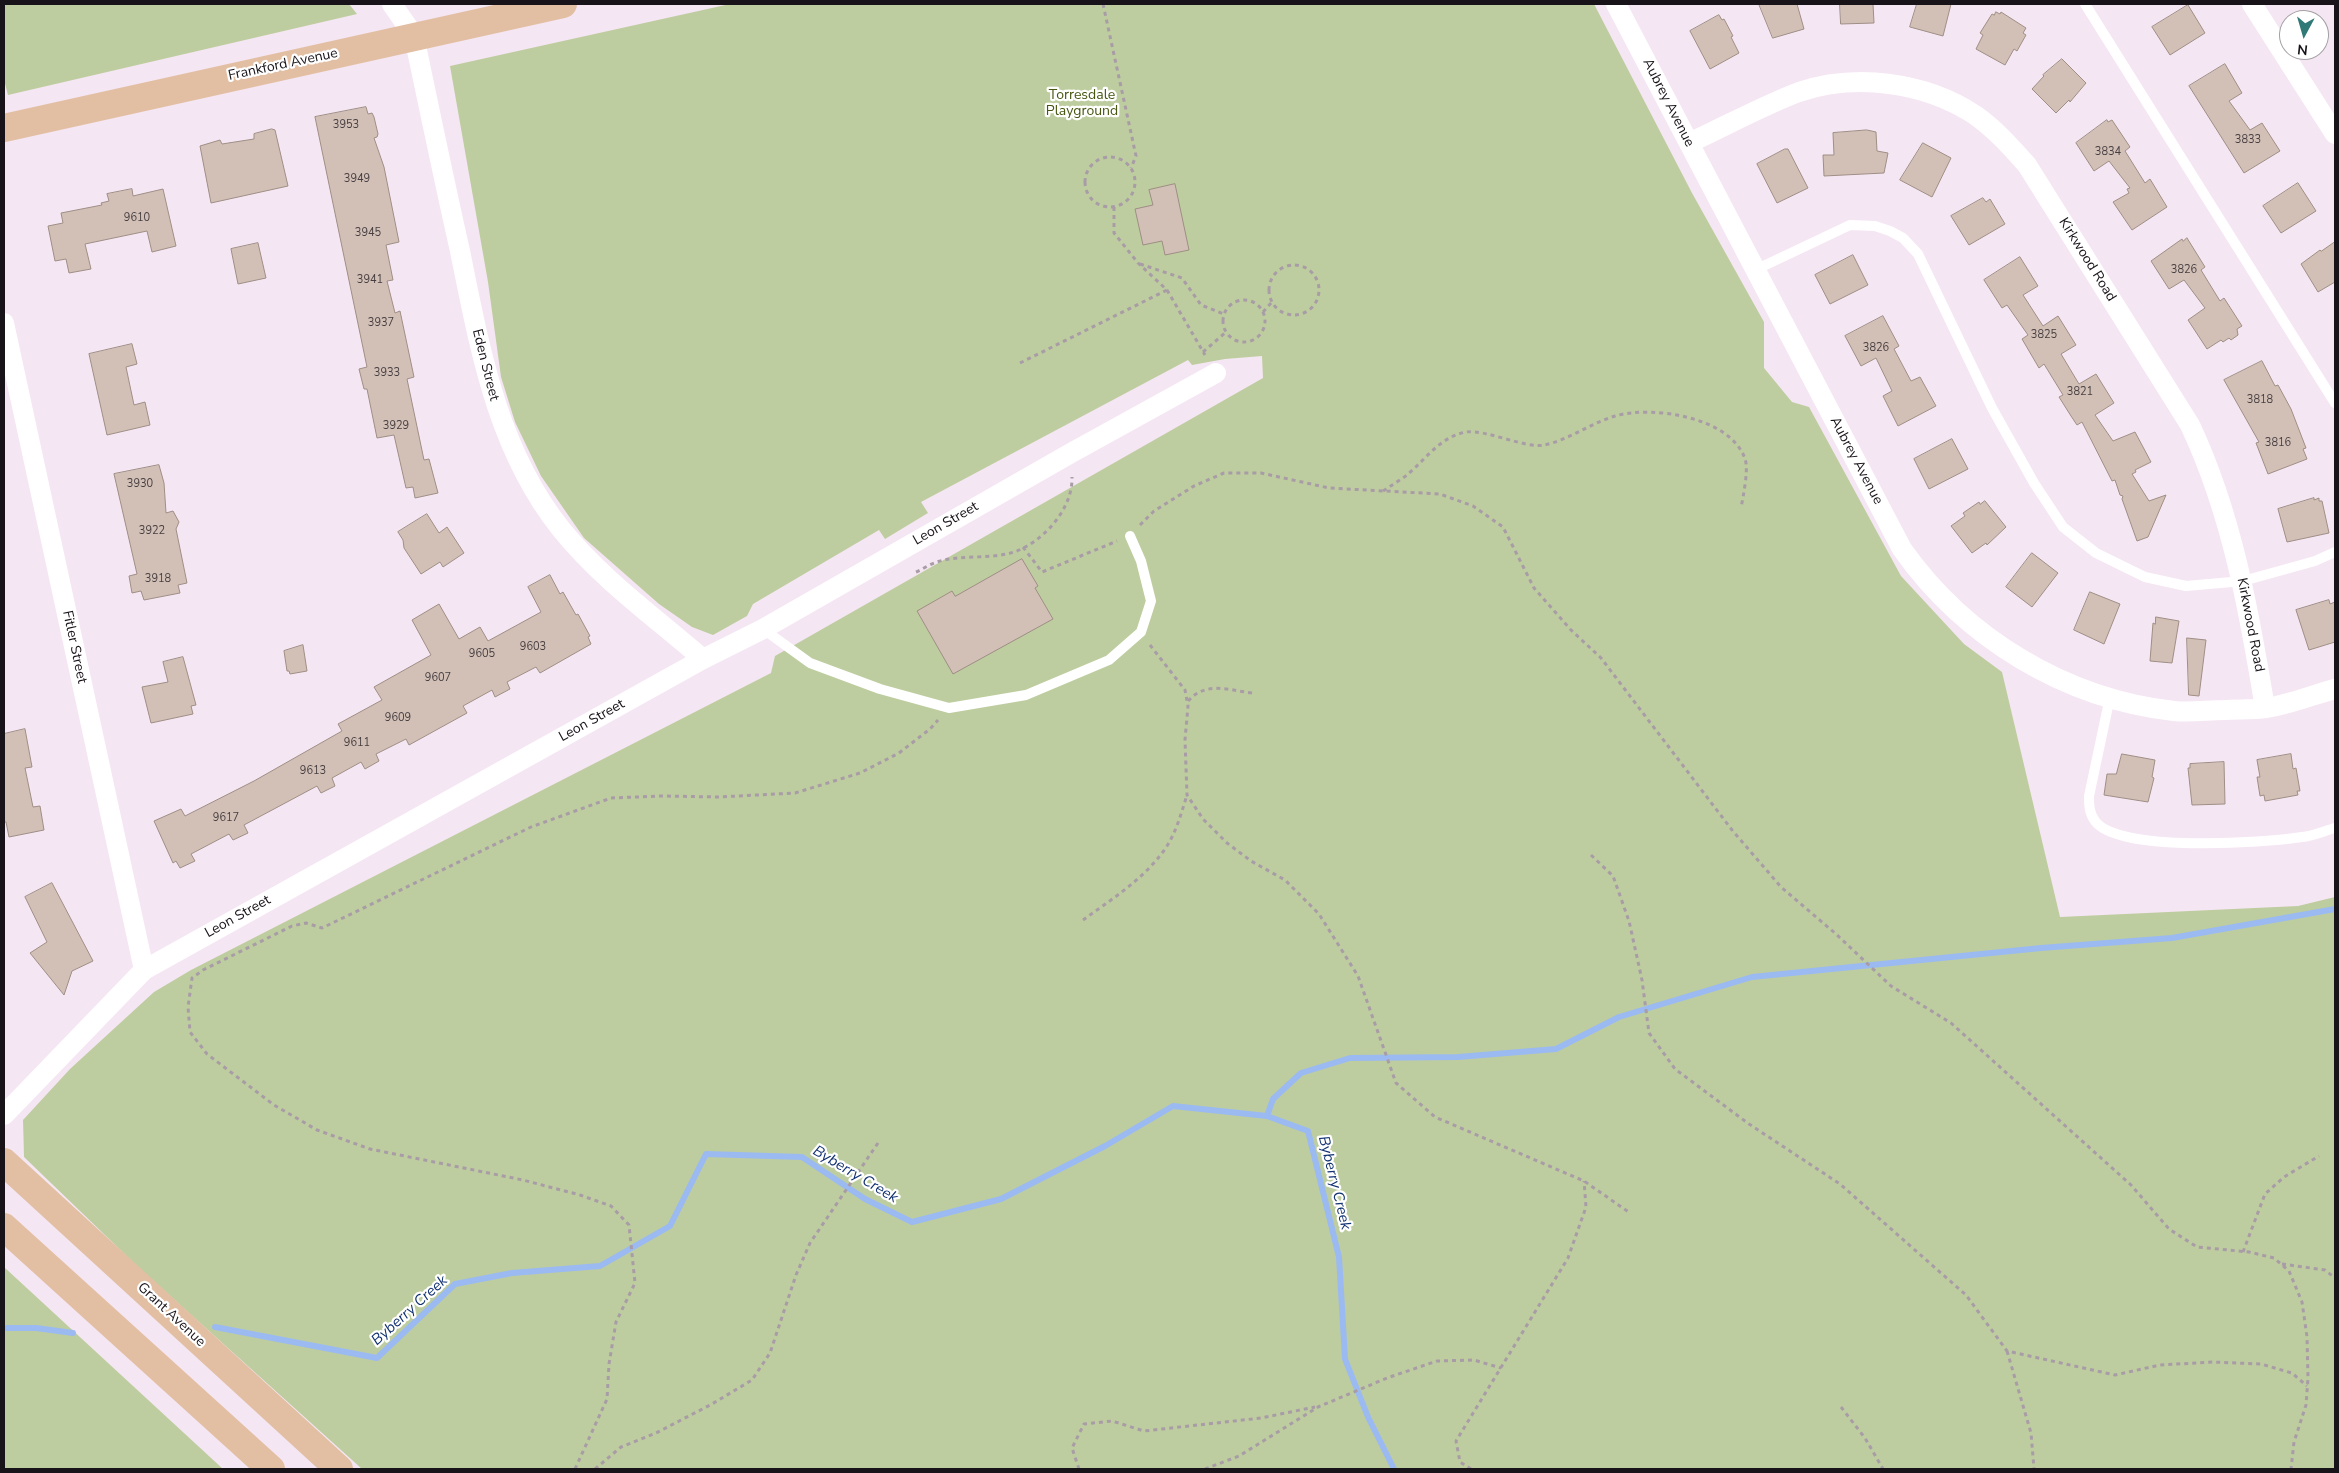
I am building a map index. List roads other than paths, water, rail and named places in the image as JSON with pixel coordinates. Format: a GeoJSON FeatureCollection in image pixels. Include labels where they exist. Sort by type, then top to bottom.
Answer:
{"type":"FeatureCollection","features":[{"type":"Feature","properties":{"kind":"main road","name":"Frankford Avenue"},"geometry":{"type":"LineString","coordinates":[[4,128],[563,4]]}},
{"type":"Feature","properties":{"kind":"main road","name":"Grant Avenue"},"geometry":{"type":"LineString","coordinates":[[4,1162],[339,1469]]}},
{"type":"Feature","properties":{"kind":"main road"},"geometry":{"type":"LineString","coordinates":[[4,1227],[271,1469]]}},
{"type":"Feature","properties":{"kind":"street","name":"Eden Street"},"geometry":{"type":"LineString","coordinates":[[392,4],[414,36],[485,370],[510,442],[532,488],[561,530],[599,570],[703,660]]}},
{"type":"Feature","properties":{"kind":"street","name":"Aubrey Avenue"},"geometry":{"type":"LineString","coordinates":[[1619,4],[1689,143],[1902,549],[1927,581],[1960,616],[1986,638],[2017,658],[2054,676],[2110,697],[2138,705],[2176,711],[2265,708],[2335,689]]}},
{"type":"Feature","properties":{"kind":"street"},"geometry":{"type":"LineString","coordinates":[[2252,4],[2335,134]]}},
{"type":"Feature","properties":{"kind":"street","name":"Kirkwood Road"},"geometry":{"type":"LineString","coordinates":[[1689,143],[1800,92],[1835,84],[1875,82],[1914,89],[1950,101],[1975,116],[1999,135],[2027,165],[2190,425],[2208,464],[2243,581],[2265,708]]}},
{"type":"Feature","properties":{"kind":"street","name":"Fitler Street"},"geometry":{"type":"LineString","coordinates":[[4,323],[144,970]]}},
{"type":"Feature","properties":{"kind":"street","name":"Leon Street"},"geometry":{"type":"LineString","coordinates":[[4,1115],[144,970],[703,660],[763,629],[1071,453],[1216,373]]}},
{"type":"Feature","properties":{"kind":"lane"},"geometry":{"type":"LineString","coordinates":[[2085,4],[2335,404]]}},
{"type":"Feature","properties":{"kind":"lane"},"geometry":{"type":"LineString","coordinates":[[1755,270],[1850,225],[1875,226],[1903,238],[1918,254],[1992,408],[2034,484],[2063,527],[2096,553],[2145,577],[2186,586],[2243,581],[2315,561],[2335,552]]}},
{"type":"Feature","properties":{"kind":"lane"},"geometry":{"type":"LineString","coordinates":[[763,629],[810,663],[880,689],[949,708],[1026,695],[1109,660],[1141,632],[1151,601],[1141,561],[1130,536]]}},
{"type":"Feature","properties":{"kind":"lane"},"geometry":{"type":"LineString","coordinates":[[2110,697],[2089,796],[2089,810],[2096,823],[2111,833],[2160,841],[2235,844],[2304,837],[2335,828]]}},
{"type":"Feature","properties":{"kind":"waterway"},"geometry":{"type":"LineString","coordinates":[[1267,1116],[1273,1099],[1301,1073],[1350,1058],[1458,1057],[1556,1049],[1619,1017],[1752,977],[2041,948],[2172,938],[2335,909]]}},
{"type":"Feature","properties":{"kind":"waterway","name":"Byberry Creek"},"geometry":{"type":"LineString","coordinates":[[215,1327],[377,1358],[455,1284],[512,1273],[600,1266],[670,1226],[706,1154],[802,1157],[865,1199],[912,1222],[1001,1199],[1105,1146],[1173,1106],[1267,1116],[1308,1131],[1339,1257],[1345,1359],[1368,1417],[1394,1469]]}},
{"type":"Feature","properties":{"kind":"waterway","name":"Byberry Creek"},"geometry":{"type":"LineString","coordinates":[[4,1328],[36,1328],[73,1333]]}},
{"type":"Feature","properties":{"kind":"park label","name":"Torresdale Playground"},"geometry":{"type":"Point","coordinates":[1082,104]}}]}
